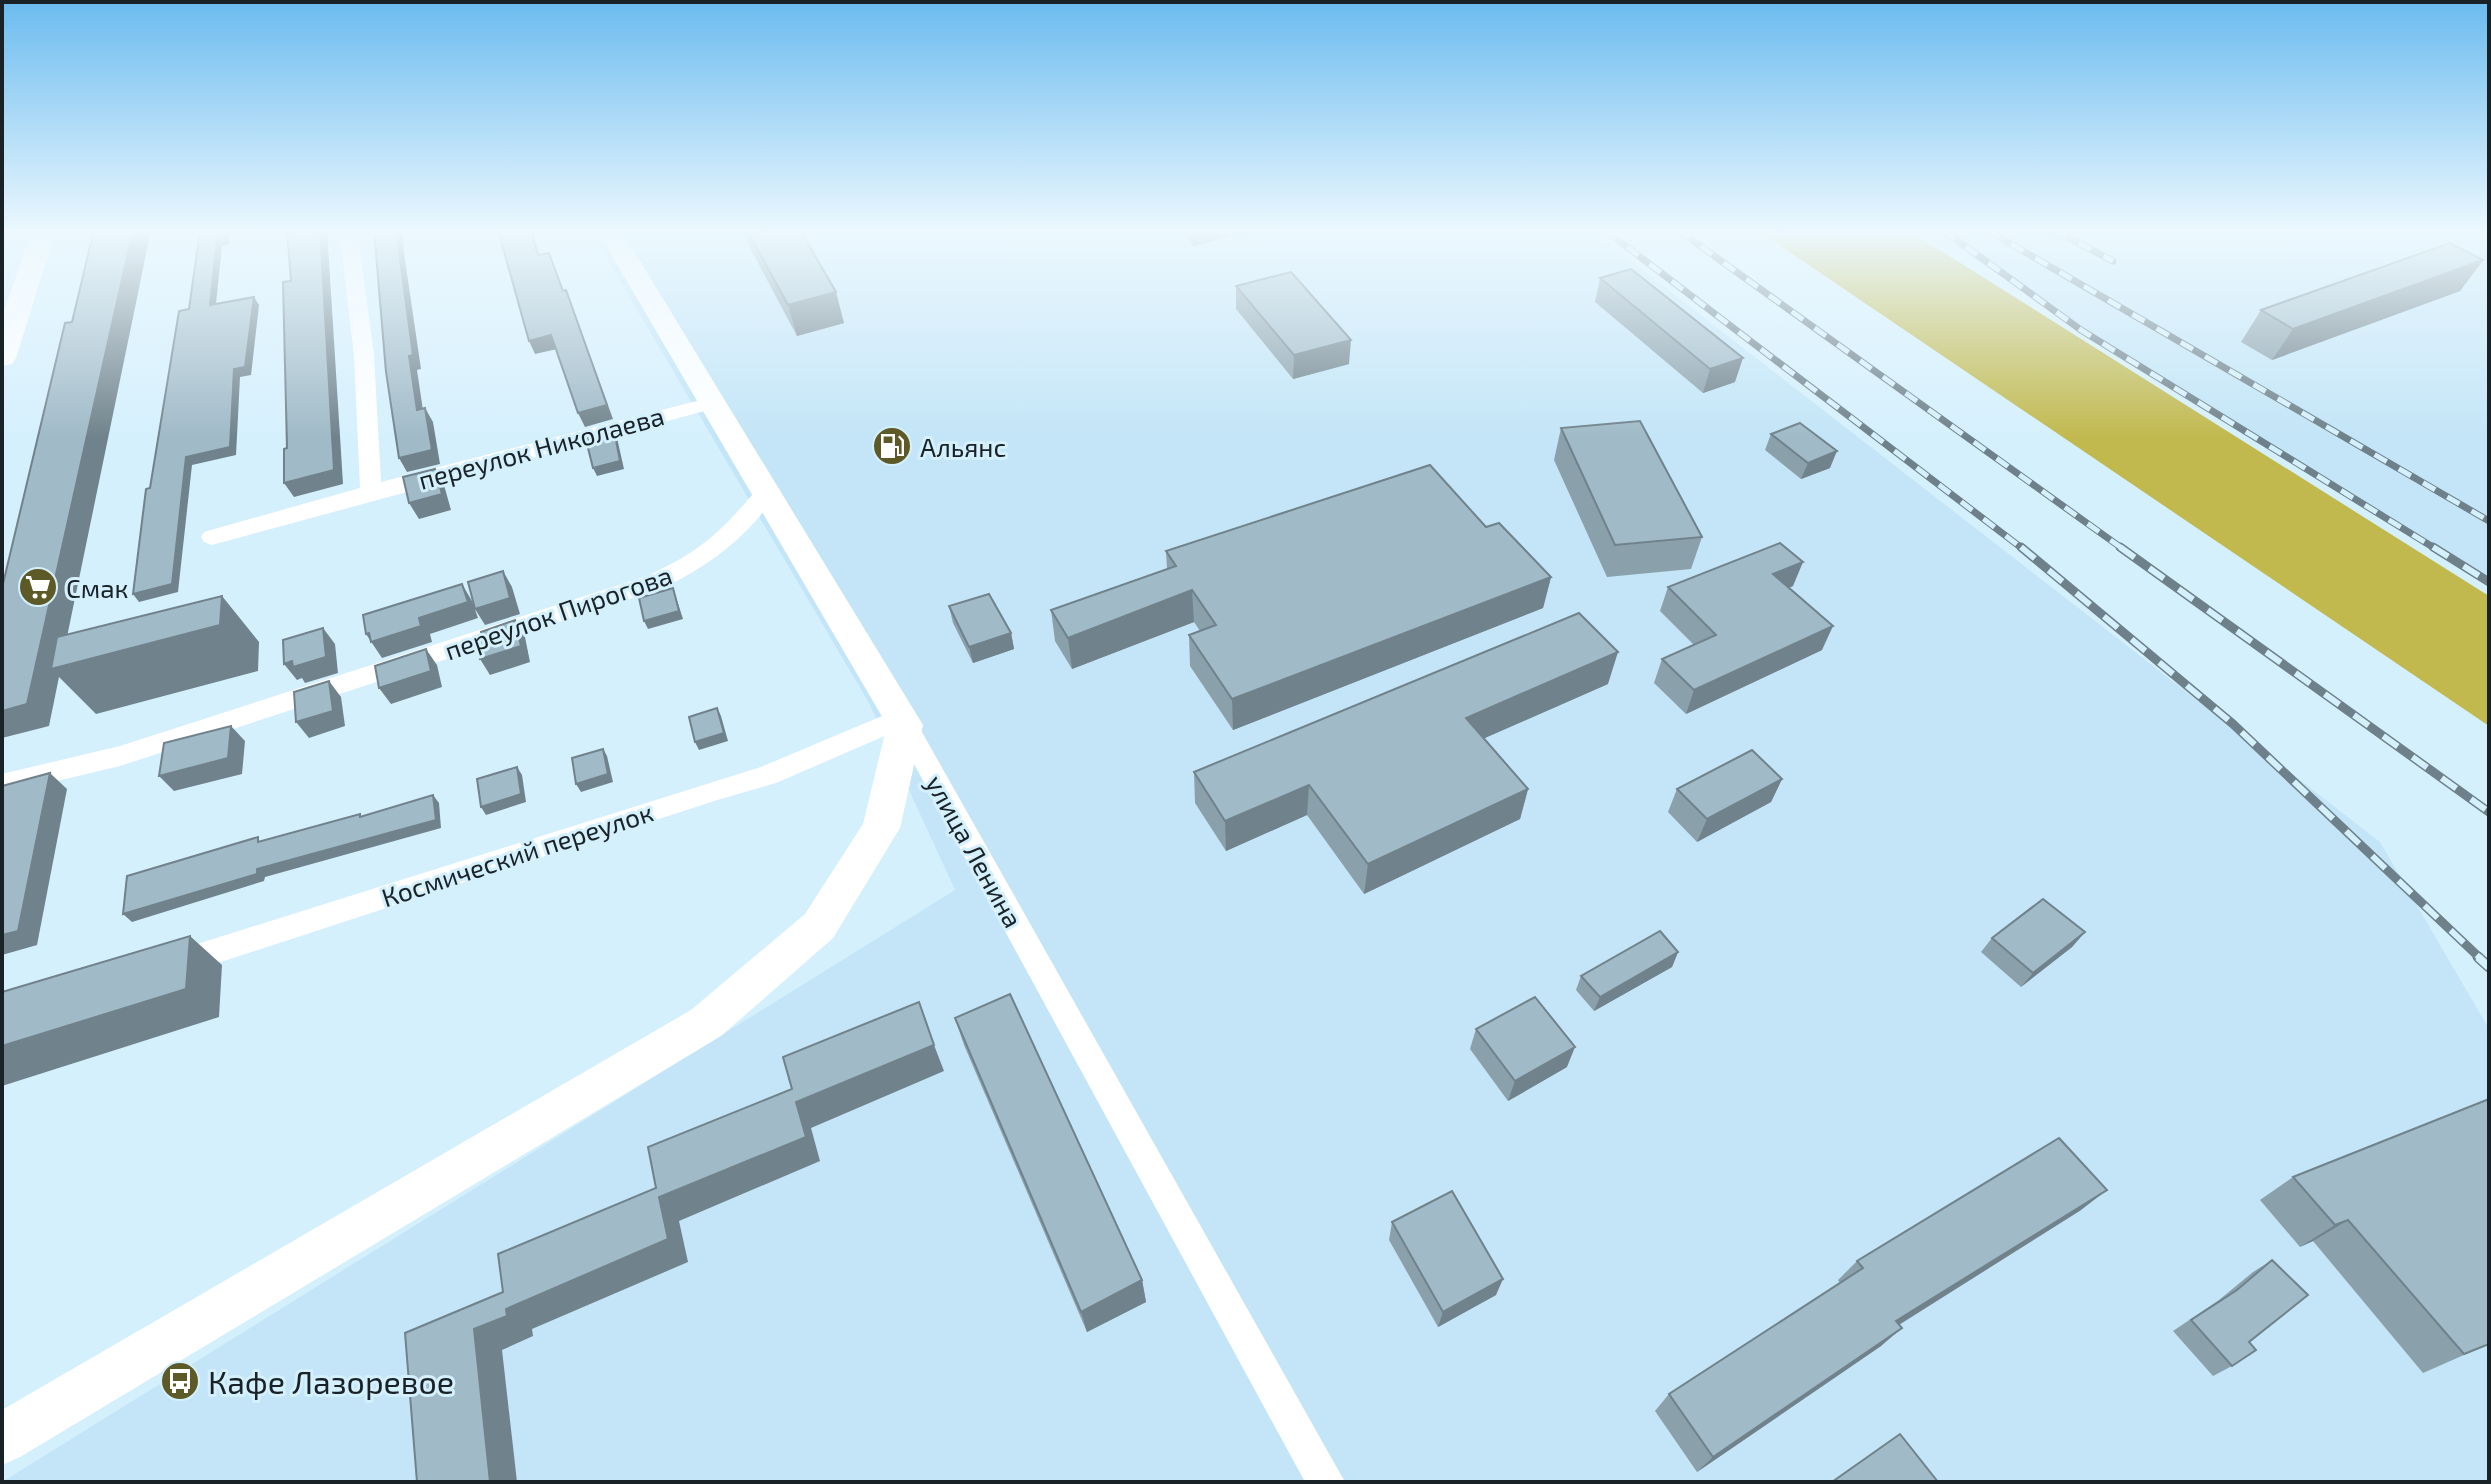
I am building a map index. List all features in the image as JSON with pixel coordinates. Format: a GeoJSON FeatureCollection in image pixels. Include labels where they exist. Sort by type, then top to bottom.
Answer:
{"type":"FeatureCollection","features":[{"type":"Feature","properties":{"kind":"main road"},"geometry":{"type":"LineString","coordinates":[[2,358],[21,299]]}},
{"type":"Feature","properties":{"kind":"main road","name":"улица Ленина"},"geometry":{"type":"LineString","coordinates":[[650,299],[903,722]]}},
{"type":"Feature","properties":{"kind":"main road"},"geometry":{"type":"LineString","coordinates":[[2,1439],[706,1023],[819,926],[881,828],[903,722]]}},
{"type":"Feature","properties":{"kind":"street"},"geometry":{"type":"LineString","coordinates":[[357,299],[364,355],[371,492]]}},
{"type":"Feature","properties":{"kind":"street","name":"переулок Николаева"},"geometry":{"type":"LineString","coordinates":[[212,537],[712,403]]}},
{"type":"Feature","properties":{"kind":"street","name":"переулок Пирогова"},"geometry":{"type":"LineString","coordinates":[[2,784],[120,756],[655,582],[691,565],[729,537],[766,493]]}},
{"type":"Feature","properties":{"kind":"street","name":"Космический переулок"},"geometry":{"type":"LineString","coordinates":[[157,966],[172,965],[714,790],[767,776],[903,722]]}},
{"type":"Feature","properties":{"kind":"street","name":"улица Ленина"},"geometry":{"type":"LineString","coordinates":[[903,722],[1326,1482]]}},
{"type":"Feature","properties":{"kind":"shaded area"},"geometry":{"type":"Polygon","coordinates":[[[631,299],[1680,299],[2380,842],[2489,1029],[2489,1482],[2,1482],[955,890],[869,703],[631,299]]]}},
{"type":"Feature","properties":{"kind":"shaded area"},"geometry":{"type":"Polygon","coordinates":[[[1859,299],[2018,299],[2489,596],[2489,726],[1859,299]]]}},
{"type":"Feature","properties":{"kind":"shaded area"},"geometry":{"type":"Polygon","coordinates":[[[2039,299],[2489,299],[2489,578],[2039,299]]]}},
{"type":"Feature","properties":{"kind":"building"},"geometry":{"type":"Polygon","coordinates":[[[77,299],[118,299],[27,704],[2,711],[2,588],[65,323],[72,322],[77,299]]]}},
{"type":"Feature","properties":{"kind":"building"},"geometry":{"type":"Polygon","coordinates":[[[190,299],[211,299],[210,305],[254,299],[245,367],[234,369],[230,447],[186,457],[172,584],[133,594],[146,489],[150,488],[179,311],[189,309],[190,299]]]}},
{"type":"Feature","properties":{"kind":"building"},"geometry":{"type":"Polygon","coordinates":[[[283,299],[324,299],[334,470],[284,483],[284,449],[287,448],[283,299]]]}},
{"type":"Feature","properties":{"kind":"building"},"geometry":{"type":"Polygon","coordinates":[[[380,299],[405,299],[417,410],[425,408],[432,450],[399,458],[386,372],[380,299]]]}},
{"type":"Feature","properties":{"kind":"building"},"geometry":{"type":"Polygon","coordinates":[[[517,299],[569,299],[607,405],[578,413],[551,335],[529,341],[517,299]]]}},
{"type":"Feature","properties":{"kind":"building"},"geometry":{"type":"Polygon","coordinates":[[[785,299],[809,299],[788,305],[785,299]]]}},
{"type":"Feature","properties":{"kind":"building"},"geometry":{"type":"Polygon","coordinates":[[[1247,299],[1315,299],[1351,340],[1294,355],[1247,299]]]}},
{"type":"Feature","properties":{"kind":"building"},"geometry":{"type":"Polygon","coordinates":[[[1626,299],[1669,299],[1743,358],[1710,369],[1626,299]]]}},
{"type":"Feature","properties":{"kind":"building"},"geometry":{"type":"Polygon","coordinates":[[[2291,299],[2375,299],[2293,329],[2261,310],[2291,299]]]}},
{"type":"Feature","properties":{"kind":"building"},"geometry":{"type":"Polygon","coordinates":[[[1640,421],[1702,537],[1615,545],[1561,428],[1640,421]]]}},
{"type":"Feature","properties":{"kind":"building"},"geometry":{"type":"Polygon","coordinates":[[[1800,423],[1837,451],[1808,463],[1771,434],[1800,423]]]}},
{"type":"Feature","properties":{"kind":"building"},"geometry":{"type":"Polygon","coordinates":[[[614,430],[620,461],[593,468],[587,437],[614,430]]]}},
{"type":"Feature","properties":{"kind":"building"},"geometry":{"type":"Polygon","coordinates":[[[1430,465],[1486,527],[1499,523],[1551,577],[1232,699],[1189,635],[1216,625],[1192,590],[1068,638],[1051,610],[1176,566],[1166,551],[1430,465]]]}},
{"type":"Feature","properties":{"kind":"building"},"geometry":{"type":"Polygon","coordinates":[[[435,469],[442,494],[409,503],[403,477],[435,469]]]}},
{"type":"Feature","properties":{"kind":"building"},"geometry":{"type":"Polygon","coordinates":[[[1780,543],[1803,562],[1773,574],[1833,626],[1694,690],[1662,659],[1716,635],[1668,587],[1780,543]]]}},
{"type":"Feature","properties":{"kind":"building"},"geometry":{"type":"Polygon","coordinates":[[[503,571],[510,598],[475,609],[468,582],[503,571]]]}},
{"type":"Feature","properties":{"kind":"building"},"geometry":{"type":"Polygon","coordinates":[[[462,584],[468,602],[419,618],[421,626],[371,642],[369,633],[366,634],[363,615],[462,584]]]}},
{"type":"Feature","properties":{"kind":"building"},"geometry":{"type":"Polygon","coordinates":[[[673,588],[679,611],[644,621],[639,598],[673,588]]]}},
{"type":"Feature","properties":{"kind":"building"},"geometry":{"type":"Polygon","coordinates":[[[989,594],[1011,633],[969,647],[949,606],[989,594]]]}},
{"type":"Feature","properties":{"kind":"building"},"geometry":{"type":"Polygon","coordinates":[[[222,596],[220,625],[51,669],[57,637],[222,596]]]}},
{"type":"Feature","properties":{"kind":"building"},"geometry":{"type":"Polygon","coordinates":[[[1579,613],[1618,652],[1466,718],[1528,789],[1368,864],[1309,785],[1225,821],[1194,772],[1579,613]]]}},
{"type":"Feature","properties":{"kind":"building"},"geometry":{"type":"Polygon","coordinates":[[[515,620],[521,646],[480,659],[476,638],[482,636],[481,632],[515,620]]]}},
{"type":"Feature","properties":{"kind":"building"},"geometry":{"type":"Polygon","coordinates":[[[323,628],[326,657],[293,667],[292,661],[284,664],[283,640],[323,628]]]}},
{"type":"Feature","properties":{"kind":"building"},"geometry":{"type":"Polygon","coordinates":[[[426,649],[431,671],[379,688],[375,666],[426,649]]]}},
{"type":"Feature","properties":{"kind":"building"},"geometry":{"type":"Polygon","coordinates":[[[329,681],[333,711],[296,722],[294,692],[329,681]]]}},
{"type":"Feature","properties":{"kind":"building"},"geometry":{"type":"Polygon","coordinates":[[[717,708],[724,733],[695,742],[689,717],[717,708]]]}},
{"type":"Feature","properties":{"kind":"building"},"geometry":{"type":"Polygon","coordinates":[[[231,726],[228,758],[159,776],[164,743],[231,726]]]}},
{"type":"Feature","properties":{"kind":"building"},"geometry":{"type":"Polygon","coordinates":[[[603,749],[608,774],[576,784],[572,758],[603,749]]]}},
{"type":"Feature","properties":{"kind":"building"},"geometry":{"type":"Polygon","coordinates":[[[1752,750],[1782,779],[1707,819],[1677,789],[1752,750]]]}},
{"type":"Feature","properties":{"kind":"building"},"geometry":{"type":"Polygon","coordinates":[[[517,767],[521,794],[481,807],[477,779],[517,767]]]}},
{"type":"Feature","properties":{"kind":"building"},"geometry":{"type":"Polygon","coordinates":[[[50,773],[18,931],[2,935],[2,786],[50,773]]]}},
{"type":"Feature","properties":{"kind":"building"},"geometry":{"type":"Polygon","coordinates":[[[433,795],[436,820],[257,869],[257,874],[123,914],[127,876],[258,837],[258,842],[433,795]]]}},
{"type":"Feature","properties":{"kind":"building"},"geometry":{"type":"Polygon","coordinates":[[[2043,899],[2085,932],[2033,973],[1992,938],[2043,899]]]}},
{"type":"Feature","properties":{"kind":"building"},"geometry":{"type":"Polygon","coordinates":[[[1660,931],[1678,952],[1600,997],[1581,976],[1660,931]]]}},
{"type":"Feature","properties":{"kind":"building"},"geometry":{"type":"Polygon","coordinates":[[[190,936],[186,989],[2,1046],[2,992],[190,936]]]}},
{"type":"Feature","properties":{"kind":"building"},"geometry":{"type":"Polygon","coordinates":[[[1010,994],[1142,1280],[1081,1312],[955,1018],[1010,994]]]}},
{"type":"Feature","properties":{"kind":"building"},"geometry":{"type":"Polygon","coordinates":[[[1535,997],[1575,1047],[1515,1081],[1476,1029],[1535,997]]]}},
{"type":"Feature","properties":{"kind":"building"},"geometry":{"type":"Polygon","coordinates":[[[919,1002],[934,1045],[796,1102],[806,1137],[659,1197],[668,1239],[506,1309],[507,1316],[474,1329],[490,1482],[417,1482],[405,1333],[503,1292],[498,1254],[656,1188],[648,1147],[792,1089],[783,1057],[919,1002]]]}},
{"type":"Feature","properties":{"kind":"building"},"geometry":{"type":"Polygon","coordinates":[[[2489,1099],[2489,1344],[2464,1354],[2348,1220],[2335,1225],[2293,1177],[2489,1099]]]}},
{"type":"Feature","properties":{"kind":"building"},"geometry":{"type":"Polygon","coordinates":[[[2059,1138],[2107,1190],[1896,1321],[1902,1328],[1713,1457],[1669,1394],[1863,1268],[1857,1261],[2059,1138]]]}},
{"type":"Feature","properties":{"kind":"building"},"geometry":{"type":"Polygon","coordinates":[[[1452,1191],[1503,1279],[1443,1312],[1392,1222],[1452,1191]]]}},
{"type":"Feature","properties":{"kind":"building"},"geometry":{"type":"Polygon","coordinates":[[[2272,1260],[2308,1295],[2249,1342],[2256,1350],[2232,1366],[2191,1320],[2237,1290],[2272,1260]]]}},
{"type":"Feature","properties":{"kind":"building"},"geometry":{"type":"Polygon","coordinates":[[[1900,1434],[1938,1482],[1832,1482],[1900,1434]]]}},
{"type":"Feature","properties":{"kind":"railway"},"geometry":{"type":"LineString","coordinates":[[1696,299],[2023,549]]}},
{"type":"Feature","properties":{"kind":"railway"},"geometry":{"type":"LineString","coordinates":[[1775,299],[2123,549]]}},
{"type":"Feature","properties":{"kind":"railway"},"geometry":{"type":"LineString","coordinates":[[2039,299],[2081,330],[2436,549]]}},
{"type":"Feature","properties":{"kind":"railway"},"geometry":{"type":"LineString","coordinates":[[2106,299],[2489,521]]}},
{"type":"Feature","properties":{"kind":"railway"},"geometry":{"type":"LineString","coordinates":[[2021,547],[2233,724],[2481,959]]}},
{"type":"Feature","properties":{"kind":"railway"},"geometry":{"type":"LineString","coordinates":[[2120,547],[2489,812]]}},
{"type":"Feature","properties":{"kind":"railway"},"geometry":{"type":"LineString","coordinates":[[2433,547],[2489,582]]}},
{"type":"Feature","properties":{"kind":"railway"},"geometry":{"type":"LineString","coordinates":[[2478,957],[2489,967]]}},
{"type":"Feature","properties":{"kind":"place","name":"Альянс"},"geometry":{"type":"Point","coordinates":[892,446]}},
{"type":"Feature","properties":{"kind":"place","name":"Смак"},"geometry":{"type":"Point","coordinates":[38,587]}},
{"type":"Feature","properties":{"kind":"place","name":"Кафе Лазоревое"},"geometry":{"type":"Point","coordinates":[180,1381]}}]}
